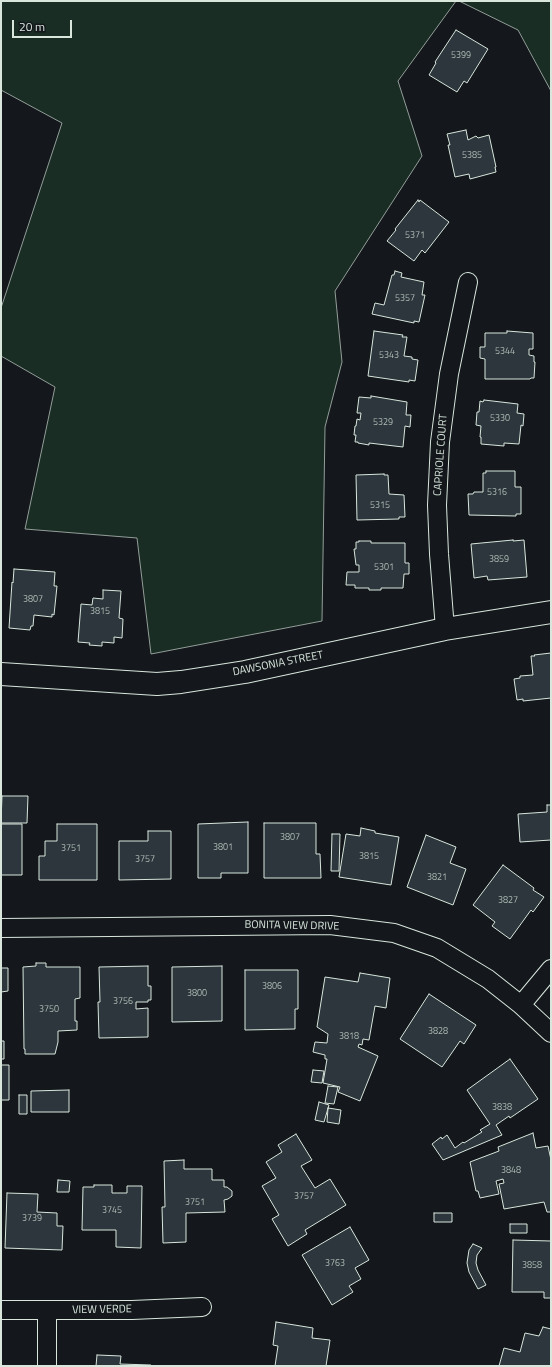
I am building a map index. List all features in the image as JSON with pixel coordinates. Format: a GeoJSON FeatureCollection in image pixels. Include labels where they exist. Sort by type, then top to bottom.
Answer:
{"type":"FeatureCollection","features":[{"type":"Feature","properties":{"kind":"street","name":"CAPRIOLE COURT"},"geometry":{"type":"LineString","coordinates":[[446,629],[439,554],[437,505],[440,442],[449,374],[468,282]]}},
{"type":"Feature","properties":{"kind":"street","name":"DAWSONIA STREET"},"geometry":{"type":"LineString","coordinates":[[1,674],[158,684],[181,682],[245,672],[446,629],[551,612]]}},
{"type":"Feature","properties":{"kind":"street","name":"BONITA VIEW DRIVE"},"geometry":{"type":"LineString","coordinates":[[1,928],[330,925],[394,934],[437,948],[488,980],[521,1005],[551,1033]]}},
{"type":"Feature","properties":{"kind":"street"},"geometry":{"type":"LineString","coordinates":[[521,1005],[551,970]]}},
{"type":"Feature","properties":{"kind":"street","name":"VIEW VERDE"},"geometry":{"type":"LineString","coordinates":[[1,1310],[132,1310],[202,1307]]}},
{"type":"Feature","properties":{"kind":"street"},"geometry":{"type":"LineString","coordinates":[[47,1310],[47,1366]]}},
{"type":"Feature","properties":{"kind":"green space"},"geometry":{"type":"Polygon","coordinates":[[[1,1],[456,1],[398,81],[422,156],[335,291],[342,362],[325,427],[322,621],[151,654],[137,538],[25,529],[55,387],[1,356],[1,308],[62,123],[1,90],[1,1]]]}},
{"type":"Feature","properties":{"kind":"green space"},"geometry":{"type":"Polygon","coordinates":[[[459,1],[551,1],[551,91],[518,30],[459,1]]]}},
{"type":"Feature","properties":{"kind":"building"},"geometry":{"type":"Polygon","coordinates":[[[456,30],[488,49],[467,83],[464,81],[457,92],[429,75],[436,63],[435,62],[456,30]]]}},
{"type":"Feature","properties":{"kind":"building"},"geometry":{"type":"Polygon","coordinates":[[[466,130],[468,140],[476,136],[478,138],[489,135],[496,172],[470,179],[469,174],[455,177],[447,134],[466,130]]]}},
{"type":"Feature","properties":{"kind":"building"},"geometry":{"type":"Polygon","coordinates":[[[418,200],[449,222],[425,253],[422,250],[414,261],[387,241],[418,200]]]}},
{"type":"Feature","properties":{"kind":"building"},"geometry":{"type":"Polygon","coordinates":[[[395,271],[402,273],[401,277],[424,282],[422,295],[425,295],[419,322],[414,321],[414,323],[372,314],[375,303],[384,305],[392,275],[394,275],[395,271]]]}},
{"type":"Feature","properties":{"kind":"building"},"geometry":{"type":"Polygon","coordinates":[[[374,331],[403,335],[402,337],[407,337],[404,356],[412,357],[412,359],[418,360],[415,381],[409,380],[409,382],[368,376],[374,331]]]}},
{"type":"Feature","properties":{"kind":"building"},"geometry":{"type":"Polygon","coordinates":[[[507,331],[533,333],[533,349],[529,349],[529,355],[534,356],[534,378],[485,379],[485,359],[480,358],[480,347],[485,347],[485,333],[507,333],[507,331]]]}},
{"type":"Feature","properties":{"kind":"building"},"geometry":{"type":"Polygon","coordinates":[[[371,396],[407,402],[406,415],[411,415],[410,427],[405,426],[403,447],[369,443],[369,445],[355,442],[355,426],[357,419],[360,420],[361,413],[357,413],[359,397],[371,398],[371,396]]]}},
{"type":"Feature","properties":{"kind":"building"},"geometry":{"type":"Polygon","coordinates":[[[484,400],[518,404],[517,413],[524,414],[519,444],[504,443],[504,446],[481,444],[481,426],[476,425],[480,401],[483,402],[484,400]]]}},
{"type":"Feature","properties":{"kind":"building"},"geometry":{"type":"Polygon","coordinates":[[[486,471],[515,471],[515,487],[521,487],[521,514],[516,514],[516,516],[469,515],[468,494],[483,492],[483,473],[486,473],[486,471]]]}},
{"type":"Feature","properties":{"kind":"building"},"geometry":{"type":"Polygon","coordinates":[[[356,475],[388,475],[389,494],[404,495],[405,517],[399,517],[399,519],[357,520],[356,475]]]}},
{"type":"Feature","properties":{"kind":"building"},"geometry":{"type":"Polygon","coordinates":[[[524,540],[527,577],[488,580],[487,576],[474,578],[471,544],[524,540]]]}},
{"type":"Feature","properties":{"kind":"building"},"geometry":{"type":"Polygon","coordinates":[[[371,541],[371,543],[405,543],[405,563],[409,563],[409,574],[404,574],[403,588],[381,588],[381,590],[369,590],[369,588],[355,588],[355,585],[346,585],[347,572],[359,572],[359,565],[356,565],[354,549],[356,549],[356,542],[371,541]]]}},
{"type":"Feature","properties":{"kind":"building"},"geometry":{"type":"Polygon","coordinates":[[[14,569],[55,572],[54,586],[57,586],[54,615],[52,614],[52,617],[34,615],[33,626],[31,626],[30,630],[9,628],[14,569]]]}},
{"type":"Feature","properties":{"kind":"building"},"geometry":{"type":"Polygon","coordinates":[[[103,590],[121,591],[119,618],[123,619],[122,638],[114,637],[114,643],[102,642],[102,646],[78,642],[81,604],[92,605],[93,598],[103,599],[103,590]]]}},
{"type":"Feature","properties":{"kind":"building"},"geometry":{"type":"Polygon","coordinates":[[[551,653],[551,698],[523,701],[523,699],[517,700],[514,679],[520,678],[520,676],[533,675],[531,656],[551,653]]]}},
{"type":"Feature","properties":{"kind":"building"},"geometry":{"type":"Polygon","coordinates":[[[2,796],[28,796],[27,823],[1,823],[2,796]]]}},
{"type":"Feature","properties":{"kind":"building"},"geometry":{"type":"Polygon","coordinates":[[[547,805],[551,805],[551,840],[520,842],[518,814],[547,812],[547,805]]]}},
{"type":"Feature","properties":{"kind":"building"},"geometry":{"type":"Polygon","coordinates":[[[248,822],[248,873],[221,873],[221,878],[198,878],[198,824],[248,822]]]}},
{"type":"Feature","properties":{"kind":"building"},"geometry":{"type":"Polygon","coordinates":[[[264,823],[316,823],[316,854],[320,854],[321,878],[264,878],[264,823]]]}},
{"type":"Feature","properties":{"kind":"building"},"geometry":{"type":"Polygon","coordinates":[[[1,824],[22,824],[22,875],[1,875],[1,824]]]}},
{"type":"Feature","properties":{"kind":"building"},"geometry":{"type":"Polygon","coordinates":[[[57,824],[97,824],[97,880],[39,880],[39,856],[45,856],[45,841],[57,841],[57,824]]]}},
{"type":"Feature","properties":{"kind":"building"},"geometry":{"type":"Polygon","coordinates":[[[361,828],[375,831],[375,833],[399,837],[391,885],[339,877],[346,834],[360,836],[361,828]]]}},
{"type":"Feature","properties":{"kind":"building"},"geometry":{"type":"Polygon","coordinates":[[[148,831],[171,831],[171,879],[119,880],[119,841],[148,841],[148,831]]]}},
{"type":"Feature","properties":{"kind":"building"},"geometry":{"type":"Polygon","coordinates":[[[332,834],[340,834],[339,871],[331,871],[332,834]]]}},
{"type":"Feature","properties":{"kind":"building"},"geometry":{"type":"Polygon","coordinates":[[[426,835],[456,847],[450,863],[466,869],[453,905],[407,887],[426,835]]]}},
{"type":"Feature","properties":{"kind":"building"},"geometry":{"type":"Polygon","coordinates":[[[503,865],[534,888],[533,890],[544,897],[533,912],[531,910],[510,939],[492,926],[495,922],[473,905],[503,865]]]}},
{"type":"Feature","properties":{"kind":"building"},"geometry":{"type":"Polygon","coordinates":[[[36,963],[46,963],[46,967],[80,967],[80,998],[75,999],[75,1021],[77,1021],[77,1030],[58,1031],[58,1042],[55,1054],[25,1054],[23,967],[36,966],[36,963]]]}},
{"type":"Feature","properties":{"kind":"building"},"geometry":{"type":"Polygon","coordinates":[[[148,966],[148,986],[151,986],[151,1000],[148,1000],[148,1002],[136,1002],[136,1009],[148,1008],[148,1037],[99,1038],[99,967],[148,966]]]}},
{"type":"Feature","properties":{"kind":"building"},"geometry":{"type":"Polygon","coordinates":[[[222,966],[222,1021],[172,1022],[172,967],[222,966]]]}},
{"type":"Feature","properties":{"kind":"building"},"geometry":{"type":"Polygon","coordinates":[[[1,968],[8,968],[8,991],[1,992],[1,968]]]}},
{"type":"Feature","properties":{"kind":"building"},"geometry":{"type":"Polygon","coordinates":[[[245,970],[298,970],[298,1009],[295,1009],[295,1029],[245,1030],[245,970]]]}},
{"type":"Feature","properties":{"kind":"building"},"geometry":{"type":"Polygon","coordinates":[[[360,973],[390,978],[386,1008],[375,1006],[369,1040],[363,1039],[362,1045],[359,1044],[358,1047],[378,1056],[360,1101],[338,1092],[340,1087],[323,1083],[327,1059],[325,1059],[325,1055],[313,1052],[315,1042],[327,1043],[328,1034],[317,1027],[325,977],[358,982],[360,973]]]}},
{"type":"Feature","properties":{"kind":"building"},"geometry":{"type":"Polygon","coordinates":[[[429,994],[476,1025],[464,1044],[460,1041],[442,1067],[400,1039],[429,994]]]}},
{"type":"Feature","properties":{"kind":"building"},"geometry":{"type":"Polygon","coordinates":[[[1,1041],[4,1041],[4,1059],[1,1059],[1,1041]]]}},
{"type":"Feature","properties":{"kind":"building"},"geometry":{"type":"Polygon","coordinates":[[[510,1059],[538,1099],[510,1118],[509,1116],[496,1125],[502,1135],[443,1160],[432,1144],[441,1137],[442,1139],[447,1135],[455,1148],[482,1132],[480,1130],[490,1124],[467,1090],[510,1059]]]}},
{"type":"Feature","properties":{"kind":"building"},"geometry":{"type":"Polygon","coordinates":[[[1,1065],[9,1065],[9,1100],[1,1100],[1,1065]]]}},
{"type":"Feature","properties":{"kind":"building"},"geometry":{"type":"Polygon","coordinates":[[[313,1070],[324,1071],[322,1083],[311,1082],[313,1070]]]}},
{"type":"Feature","properties":{"kind":"building"},"geometry":{"type":"Polygon","coordinates":[[[328,1086],[338,1087],[334,1104],[325,1103],[328,1086]]]}},
{"type":"Feature","properties":{"kind":"building"},"geometry":{"type":"Polygon","coordinates":[[[69,1090],[69,1112],[31,1112],[31,1091],[69,1090]]]}},
{"type":"Feature","properties":{"kind":"building"},"geometry":{"type":"Polygon","coordinates":[[[19,1095],[27,1095],[27,1114],[19,1114],[19,1095]]]}},
{"type":"Feature","properties":{"kind":"building"},"geometry":{"type":"Polygon","coordinates":[[[319,1102],[329,1105],[324,1122],[315,1120],[319,1102]]]}},
{"type":"Feature","properties":{"kind":"building"},"geometry":{"type":"Polygon","coordinates":[[[328,1108],[341,1110],[339,1124],[327,1122],[328,1108]]]}},
{"type":"Feature","properties":{"kind":"building"},"geometry":{"type":"Polygon","coordinates":[[[533,1133],[536,1148],[548,1146],[551,1160],[551,1212],[547,1212],[544,1202],[504,1209],[499,1184],[504,1183],[503,1179],[496,1181],[499,1194],[480,1198],[478,1191],[476,1191],[470,1162],[499,1151],[498,1147],[533,1133]]]}},
{"type":"Feature","properties":{"kind":"building"},"geometry":{"type":"Polygon","coordinates":[[[296,1134],[312,1160],[301,1166],[315,1188],[330,1179],[346,1205],[305,1230],[307,1234],[288,1246],[272,1219],[279,1215],[262,1186],[276,1178],[266,1162],[282,1152],[278,1145],[296,1134]]]}},
{"type":"Feature","properties":{"kind":"building"},"geometry":{"type":"Polygon","coordinates":[[[184,1160],[184,1169],[212,1169],[212,1180],[224,1180],[224,1187],[227,1187],[232,1191],[232,1196],[224,1200],[225,1212],[186,1213],[186,1242],[163,1243],[162,1207],[165,1207],[164,1161],[184,1160]]]}},
{"type":"Feature","properties":{"kind":"building"},"geometry":{"type":"Polygon","coordinates":[[[58,1180],[70,1181],[69,1192],[57,1192],[58,1180]]]}},
{"type":"Feature","properties":{"kind":"building"},"geometry":{"type":"Polygon","coordinates":[[[94,1185],[112,1185],[112,1193],[127,1193],[127,1186],[142,1186],[141,1248],[116,1247],[116,1230],[82,1230],[83,1187],[94,1187],[94,1185]]]}},
{"type":"Feature","properties":{"kind":"building"},"geometry":{"type":"Polygon","coordinates":[[[7,1193],[38,1194],[37,1212],[57,1213],[57,1226],[63,1226],[62,1250],[5,1248],[7,1193]]]}},
{"type":"Feature","properties":{"kind":"building"},"geometry":{"type":"Polygon","coordinates":[[[434,1213],[452,1213],[452,1222],[434,1222],[434,1213]]]}},
{"type":"Feature","properties":{"kind":"building"},"geometry":{"type":"Polygon","coordinates":[[[510,1224],[527,1224],[527,1233],[510,1233],[510,1224]]]}},
{"type":"Feature","properties":{"kind":"building"},"geometry":{"type":"Polygon","coordinates":[[[350,1227],[369,1260],[355,1268],[361,1279],[349,1286],[353,1292],[332,1305],[302,1255],[350,1227]]]}},
{"type":"Feature","properties":{"kind":"building"},"geometry":{"type":"Polygon","coordinates":[[[513,1240],[551,1241],[551,1298],[544,1298],[544,1292],[512,1292],[513,1240]]]}},
{"type":"Feature","properties":{"kind":"building"},"geometry":{"type":"Polygon","coordinates":[[[473,1244],[482,1248],[477,1255],[476,1263],[486,1285],[478,1289],[469,1272],[467,1263],[469,1250],[473,1244]]]}},
{"type":"Feature","properties":{"kind":"building"},"geometry":{"type":"Polygon","coordinates":[[[276,1322],[313,1328],[312,1338],[330,1340],[326,1366],[275,1366],[278,1346],[273,1345],[276,1322]]]}},
{"type":"Feature","properties":{"kind":"building"},"geometry":{"type":"Polygon","coordinates":[[[543,1327],[551,1329],[551,1366],[499,1366],[504,1348],[520,1352],[525,1333],[539,1336],[543,1327]]]}},
{"type":"Feature","properties":{"kind":"building"},"geometry":{"type":"Polygon","coordinates":[[[97,1355],[121,1356],[120,1364],[151,1366],[96,1366],[97,1355]]]}}]}
